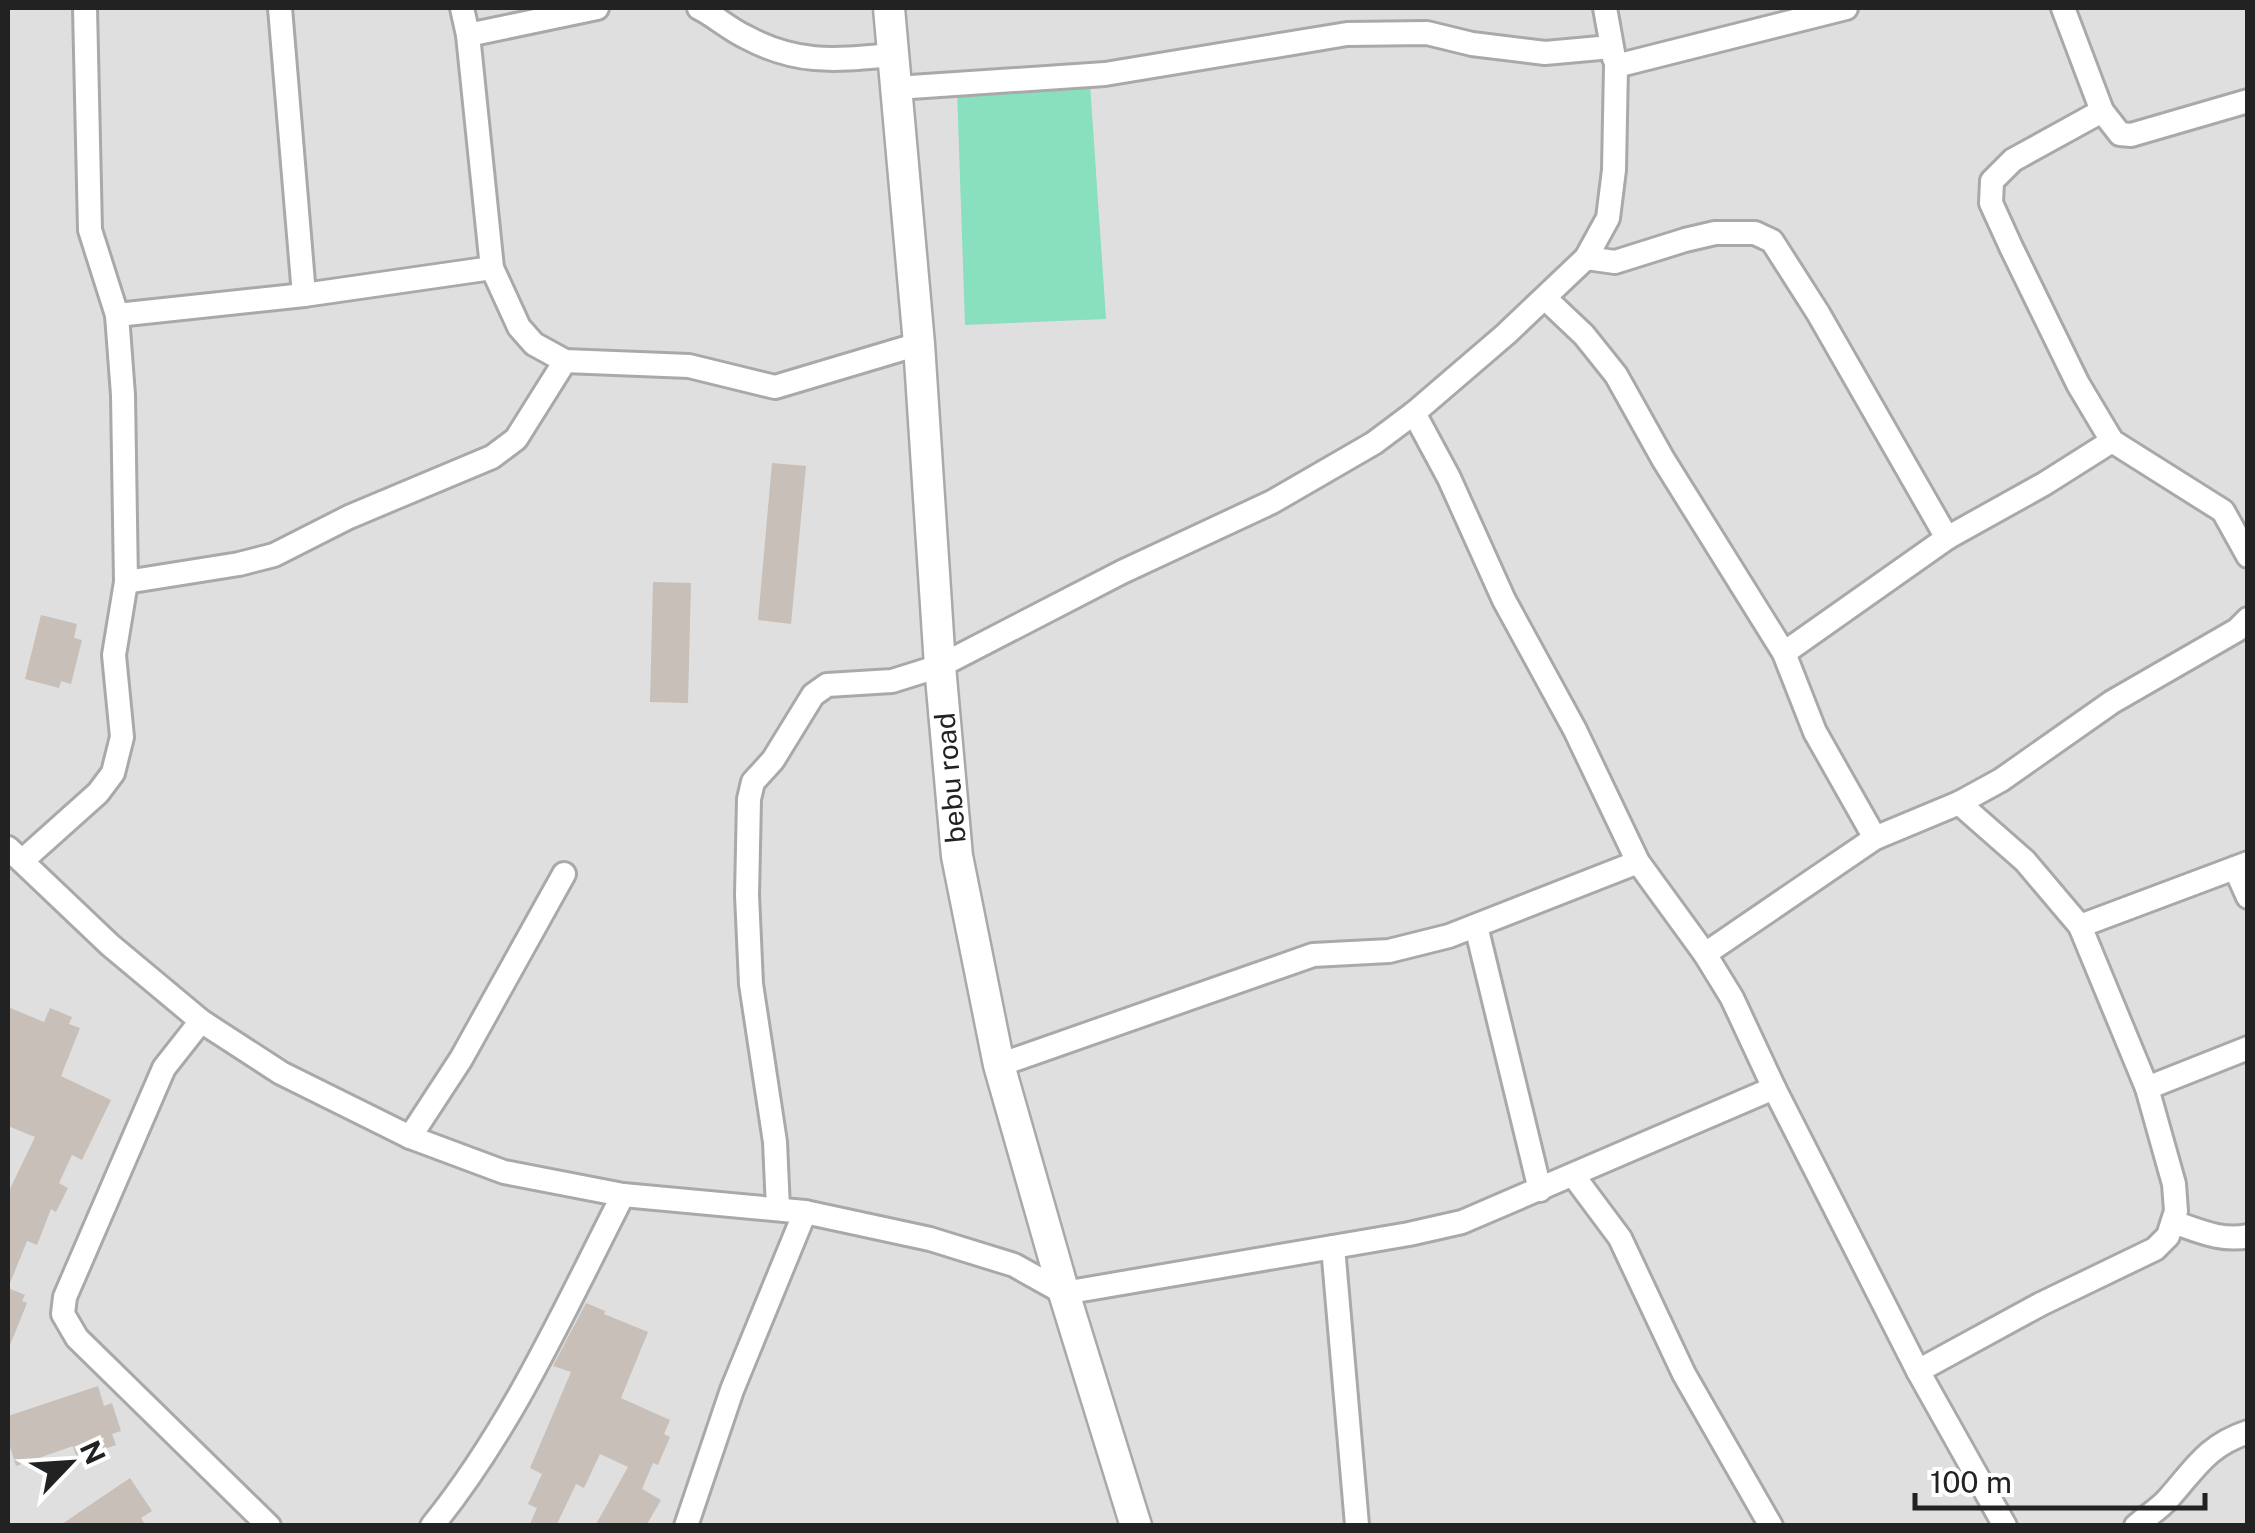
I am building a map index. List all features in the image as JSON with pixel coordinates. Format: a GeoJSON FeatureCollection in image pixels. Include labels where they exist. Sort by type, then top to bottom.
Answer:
{"type":"FeatureCollection","features":[{"type":"Feature","properties":{"kind":"street"},"geometry":{"type":"LineString","coordinates":[[85,8],[90,230],[117,315],[123,395],[126,582],[114,655],[122,737],[120,757],[98,793],[15,854],[110,945],[201,1021],[281,1073],[410,1138],[504,1172],[624,1194],[806,1212],[969,1249],[1014,1265],[1064,1293],[1462,1222],[1774,1088]]}},
{"type":"Feature","properties":{"kind":"street"},"geometry":{"type":"LineString","coordinates":[[280,8],[304,295]]}},
{"type":"Feature","properties":{"kind":"street"},"geometry":{"type":"LineString","coordinates":[[462,8],[492,268],[520,327],[534,344],[564,361],[689,366],[774,387],[919,344]]}},
{"type":"Feature","properties":{"kind":"street"},"geometry":{"type":"LineString","coordinates":[[468,35],[597,8]]}},
{"type":"Feature","properties":{"kind":"street"},"geometry":{"type":"LineString","coordinates":[[698,8],[745,37],[794,58],[833,61],[893,54]]}},
{"type":"Feature","properties":{"kind":"street","name":"bebu road"},"geometry":{"type":"LineString","coordinates":[[888,8],[919,344],[957,856],[999,1065],[1136,1526]]}},
{"type":"Feature","properties":{"kind":"street"},"geometry":{"type":"LineString","coordinates":[[778,1209],[775,1142],[751,984],[747,895],[752,782],[773,760],[813,695],[827,685],[892,681],[940,666],[1122,572],[1272,502],[1374,443],[1546,298],[1586,258],[1608,218],[1614,170],[1614,56],[1604,8]]}},
{"type":"Feature","properties":{"kind":"street"},"geometry":{"type":"LineString","coordinates":[[896,88],[1106,74],[1347,34],[1427,33],[1472,44],[1545,53],[1614,56],[1846,8]]}},
{"type":"Feature","properties":{"kind":"street"},"geometry":{"type":"LineString","coordinates":[[2064,8],[2102,110],[2120,134],[2131,135],[2248,101]]}},
{"type":"Feature","properties":{"kind":"street"},"geometry":{"type":"LineString","coordinates":[[2102,110],[2013,160],[1992,181],[1991,203],[2046,321],[2112,441],[2223,511],[2248,556]]}},
{"type":"Feature","properties":{"kind":"street"},"geometry":{"type":"LineString","coordinates":[[1586,258],[1616,262],[1715,234],[1755,233],[1772,241],[1948,538]]}},
{"type":"Feature","properties":{"kind":"street"},"geometry":{"type":"LineString","coordinates":[[117,315],[304,295],[492,268]]}},
{"type":"Feature","properties":{"kind":"street"},"geometry":{"type":"LineString","coordinates":[[1546,298],[1584,335],[1616,375],[1672,474],[1784,653],[1815,732],[1875,838]]}},
{"type":"Feature","properties":{"kind":"street"},"geometry":{"type":"LineString","coordinates":[[126,582],[274,555],[349,517],[492,458],[516,439],[564,361]]}},
{"type":"Feature","properties":{"kind":"street"},"geometry":{"type":"LineString","coordinates":[[1414,412],[1449,478],[1504,600],[1575,730],[1638,862],[1732,998],[1918,1370],[2004,1526]]}},
{"type":"Feature","properties":{"kind":"street"},"geometry":{"type":"LineString","coordinates":[[1784,653],[1948,538],[2112,441]]}},
{"type":"Feature","properties":{"kind":"street"},"geometry":{"type":"LineString","coordinates":[[1705,954],[1875,838],[1960,802],[2024,766],[2112,702],[2237,630],[2248,618]]}},
{"type":"Feature","properties":{"kind":"street"},"geometry":{"type":"LineString","coordinates":[[1918,1370],[2155,1249],[2168,1236],[2176,1211],[2174,1184],[2147,1088],[2080,926],[2025,861],[1960,802]]}},
{"type":"Feature","properties":{"kind":"street"},"geometry":{"type":"LineString","coordinates":[[999,1065],[1313,954],[1389,952],[1476,926],[1638,862]]}},
{"type":"Feature","properties":{"kind":"street"},"geometry":{"type":"LineString","coordinates":[[2080,926],[2241,866],[2248,897]]}},
{"type":"Feature","properties":{"kind":"street"},"geometry":{"type":"LineString","coordinates":[[410,1138],[461,1059],[564,874]]}},
{"type":"Feature","properties":{"kind":"street"},"geometry":{"type":"LineString","coordinates":[[1476,926],[1540,1190]]}},
{"type":"Feature","properties":{"kind":"street"},"geometry":{"type":"LineString","coordinates":[[201,1021],[164,1068],[65,1297],[62,1314],[76,1338],[269,1526]]}},
{"type":"Feature","properties":{"kind":"street"},"geometry":{"type":"LineString","coordinates":[[2147,1088],[2248,1048]]}},
{"type":"Feature","properties":{"kind":"street"},"geometry":{"type":"LineString","coordinates":[[1574,1175],[1620,1238],[1684,1374],[1771,1526]]}},
{"type":"Feature","properties":{"kind":"street"},"geometry":{"type":"LineString","coordinates":[[432,1526],[513,1408],[624,1194]]}},
{"type":"Feature","properties":{"kind":"street"},"geometry":{"type":"LineString","coordinates":[[686,1526],[732,1390],[806,1212]]}},
{"type":"Feature","properties":{"kind":"street"},"geometry":{"type":"LineString","coordinates":[[2173,1222],[2234,1240],[2248,1236]]}},
{"type":"Feature","properties":{"kind":"street"},"geometry":{"type":"LineString","coordinates":[[1333,1247],[1357,1525]]}},
{"type":"Feature","properties":{"kind":"street"},"geometry":{"type":"LineString","coordinates":[[2136,1526],[2166,1501],[2195,1463],[2232,1437],[2248,1432]]}},
{"type":"Feature","properties":{"kind":"shaded area"},"geometry":{"type":"Polygon","coordinates":[[[8,8],[2247,8],[2247,1525],[8,1525],[8,8]]]}},
{"type":"Feature","properties":{"kind":"green space"},"geometry":{"type":"Polygon","coordinates":[[[1090,84],[1106,319],[965,325],[957,89],[1090,84]]]}},
{"type":"Feature","properties":{"kind":"building"},"geometry":{"type":"Polygon","coordinates":[[[772,463],[806,466],[791,624],[758,620],[772,463]]]}},
{"type":"Feature","properties":{"kind":"building"},"geometry":{"type":"Polygon","coordinates":[[[653,582],[691,583],[688,703],[650,702],[653,582]]]}},
{"type":"Feature","properties":{"kind":"building"},"geometry":{"type":"Polygon","coordinates":[[[41,615],[77,624],[74,638],[82,640],[71,684],[61,681],[59,688],[25,679],[41,615]]]}},
{"type":"Feature","properties":{"kind":"building"},"geometry":{"type":"Polygon","coordinates":[[[8,1007],[44,1022],[50,1008],[72,1017],[69,1024],[80,1028],[61,1076],[111,1100],[82,1160],[72,1155],[59,1183],[68,1188],[56,1212],[51,1209],[37,1245],[27,1241],[8,1288],[8,1193],[35,1137],[8,1126],[8,1007]]]}},
{"type":"Feature","properties":{"kind":"building"},"geometry":{"type":"Polygon","coordinates":[[[8,1288],[25,1295],[22,1301],[27,1303],[8,1350],[8,1288]]]}},
{"type":"Feature","properties":{"kind":"building"},"geometry":{"type":"Polygon","coordinates":[[[586,1303],[648,1332],[621,1398],[670,1420],[664,1434],[670,1437],[642,1489],[661,1500],[646,1526],[595,1526],[628,1467],[600,1454],[584,1488],[576,1484],[556,1526],[529,1526],[537,1508],[528,1504],[542,1474],[530,1468],[571,1372],[553,1366],[586,1303]]]}},
{"type":"Feature","properties":{"kind":"building"},"geometry":{"type":"Polygon","coordinates":[[[98,1386],[104,1406],[112,1403],[121,1431],[112,1434],[116,1445],[77,1458],[73,1446],[16,1466],[8,1440],[8,1416],[98,1386]]]}},
{"type":"Feature","properties":{"kind":"building"},"geometry":{"type":"Polygon","coordinates":[[[130,1478],[152,1511],[141,1518],[146,1526],[59,1526],[130,1478]]]}}]}
